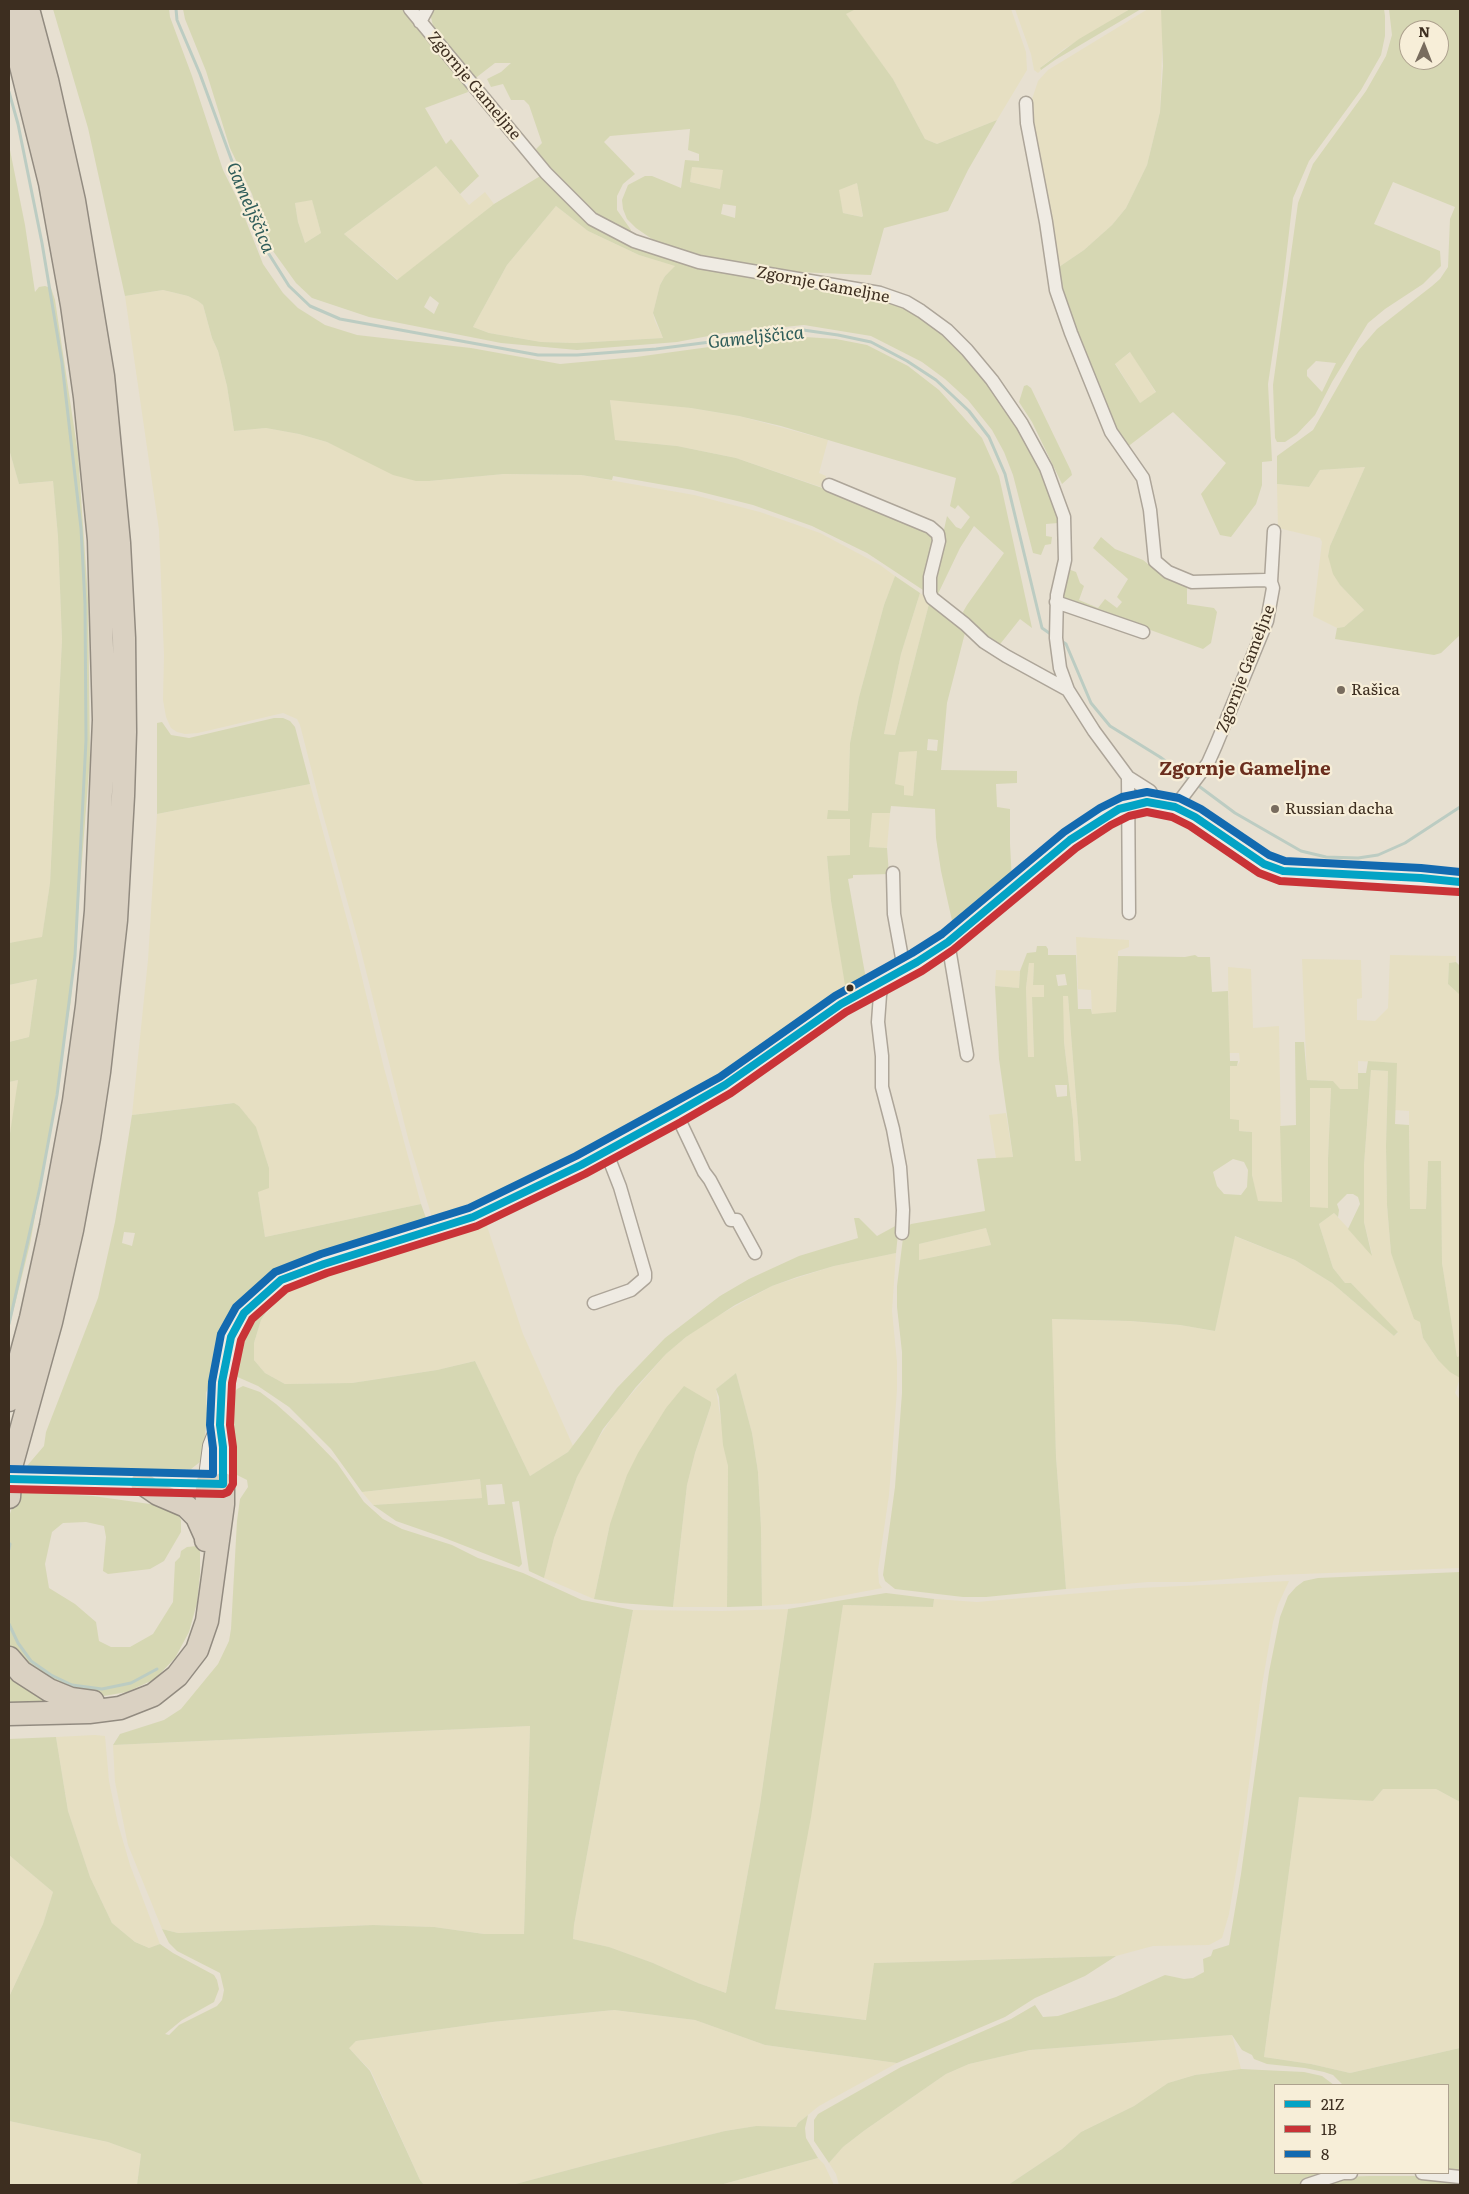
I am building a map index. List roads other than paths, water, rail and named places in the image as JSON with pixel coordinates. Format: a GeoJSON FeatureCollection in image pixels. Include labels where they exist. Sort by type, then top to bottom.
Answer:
{"type":"FeatureCollection","features":[{"type":"Feature","properties":{"kind":"highway"},"geometry":{"type":"LineString","coordinates":[[9,1497],[9,1474],[51,1322],[72,1230],[90,1129],[105,1023],[116,920],[125,732],[124,638],[120,551],[103,376],[74,201],[47,80],[28,9]]}},
{"type":"Feature","properties":{"kind":"highway"},"geometry":{"type":"LineString","coordinates":[[9,17],[50,182],[72,305],[85,397],[95,489],[102,593],[104,720],[96,911],[75,1091],[51,1226],[31,1318],[9,1400]]}},
{"type":"Feature","properties":{"kind":"highway"},"geometry":{"type":"LineString","coordinates":[[142,1483],[158,1494],[179,1502],[192,1511],[200,1522],[206,1537]]}},
{"type":"Feature","properties":{"kind":"highway"},"geometry":{"type":"LineString","coordinates":[[9,1658],[21,1672],[39,1685],[61,1696],[82,1701],[121,1699],[153,1686],[179,1662],[194,1633],[202,1595],[206,1537],[215,1484]]}},
{"type":"Feature","properties":{"kind":"highway"},"geometry":{"type":"LineString","coordinates":[[9,1714],[89,1712],[120,1708],[153,1696],[177,1676],[191,1660],[205,1632],[210,1609],[223,1504],[215,1484]]}},
{"type":"Feature","properties":{"kind":"street","name":"Zgornje Gameljne"},"geometry":{"type":"LineString","coordinates":[[410,9],[546,173],[592,219],[634,241],[700,262],[880,293],[906,302],[947,330],[992,380],[1022,424],[1046,468],[1058,498],[1064,517],[1066,550],[1056,602],[1055,625],[1060,668],[1068,690],[1085,718],[1128,777],[1150,792],[1157,803]]}},
{"type":"Feature","properties":{"kind":"street","name":"Zgornje Gameljne"},"geometry":{"type":"LineString","coordinates":[[420,22],[426,9]]}},
{"type":"Feature","properties":{"kind":"street","name":"Zgornje Gameljne"},"geometry":{"type":"LineString","coordinates":[[1026,103],[1027,122],[1046,222],[1056,290],[1073,340],[1114,440],[1143,478],[1150,510],[1155,561],[1168,572],[1192,582],[1265,580],[1271,582],[1274,588],[1267,621],[1208,763],[1175,807]]}},
{"type":"Feature","properties":{"kind":"street","name":"Zgornje Gameljne"},"geometry":{"type":"LineString","coordinates":[[829,486],[930,527],[938,534],[939,541],[930,577],[930,593],[932,598],[984,642],[1068,690]]}},
{"type":"Feature","properties":{"kind":"street"},"geometry":{"type":"LineString","coordinates":[[1271,582],[1274,531]]}},
{"type":"Feature","properties":{"kind":"street"},"geometry":{"type":"LineString","coordinates":[[1056,602],[1143,632]]}},
{"type":"Feature","properties":{"kind":"street"},"geometry":{"type":"LineString","coordinates":[[1128,777],[1126,806],[1129,913]]}},
{"type":"Feature","properties":{"kind":"street"},"geometry":{"type":"LineString","coordinates":[[9,1474],[46,1481],[215,1484],[223,1448],[220,1425],[222,1382],[231,1337],[244,1313],[281,1280],[324,1264],[473,1217],[524,1194],[676,1112],[724,1085],[841,1004],[948,942],[1064,844],[1093,823],[1126,806],[1147,802],[1175,807],[1195,817],[1264,864],[1283,871],[1422,878],[1460,882]]}},
{"type":"Feature","properties":{"kind":"street"},"geometry":{"type":"LineString","coordinates":[[892,873],[894,914],[904,968]]}},
{"type":"Feature","properties":{"kind":"street"},"geometry":{"type":"LineString","coordinates":[[948,942],[967,1055]]}},
{"type":"Feature","properties":{"kind":"street"},"geometry":{"type":"LineString","coordinates":[[884,979],[880,996],[878,1022],[883,1064],[882,1087],[893,1129],[900,1167],[903,1210],[902,1232]]}},
{"type":"Feature","properties":{"kind":"street"},"geometry":{"type":"LineString","coordinates":[[676,1112],[704,1172],[731,1220],[737,1220],[754,1253]]}},
{"type":"Feature","properties":{"kind":"street"},"geometry":{"type":"LineString","coordinates":[[594,1303],[631,1290],[645,1278],[620,1186],[606,1150]]}},
{"type":"Feature","properties":{"kind":"street"},"geometry":{"type":"LineString","coordinates":[[1307,2185],[1340,2174]]}},
{"type":"Feature","properties":{"kind":"street"},"geometry":{"type":"LineString","coordinates":[[1432,2174],[1460,2177]]}},
{"type":"Feature","properties":{"kind":"waterway","name":"Gameljščica"},"geometry":{"type":"LineString","coordinates":[[176,9],[177,20],[200,74],[262,243],[289,286],[310,306],[340,319],[538,355],[577,355],[656,349],[803,330],[871,342],[907,361],[936,380],[969,411],[989,437],[1005,474],[1042,628],[1052,635]]}},
{"type":"Feature","properties":{"kind":"waterway"},"geometry":{"type":"LineString","coordinates":[[9,92],[18,124],[42,243],[62,363],[81,528],[85,604],[86,740],[75,956],[57,1095],[40,1187],[9,1324]]}},
{"type":"Feature","properties":{"kind":"waterway","name":"Gameljščica"},"geometry":{"type":"LineString","coordinates":[[1060,640],[1066,644],[1091,703],[1110,726],[1160,757],[1191,780]]}},
{"type":"Feature","properties":{"kind":"waterway","name":"Gameljščica"},"geometry":{"type":"LineString","coordinates":[[1196,784],[1235,813],[1301,851],[1326,857],[1358,858],[1378,855],[1405,843],[1460,807]]}},
{"type":"Feature","properties":{"kind":"waterway"},"geometry":{"type":"LineString","coordinates":[[9,1549],[10,1544]]}},
{"type":"Feature","properties":{"kind":"waterway"},"geometry":{"type":"LineString","coordinates":[[9,1624],[18,1643],[31,1661],[51,1675],[72,1685],[102,1689],[131,1683],[157,1669]]}},
{"type":"Feature","properties":{"kind":"place","name":"Rašica"},"geometry":{"type":"Point","coordinates":[1341,690]}},
{"type":"Feature","properties":{"kind":"place","name":"Russian dacha"},"geometry":{"type":"Point","coordinates":[1275,809]}},
{"type":"Feature","properties":{"kind":"district","name":"Zgornje Gameljne"},"geometry":{"type":"Point","coordinates":[1245,769]}}]}
